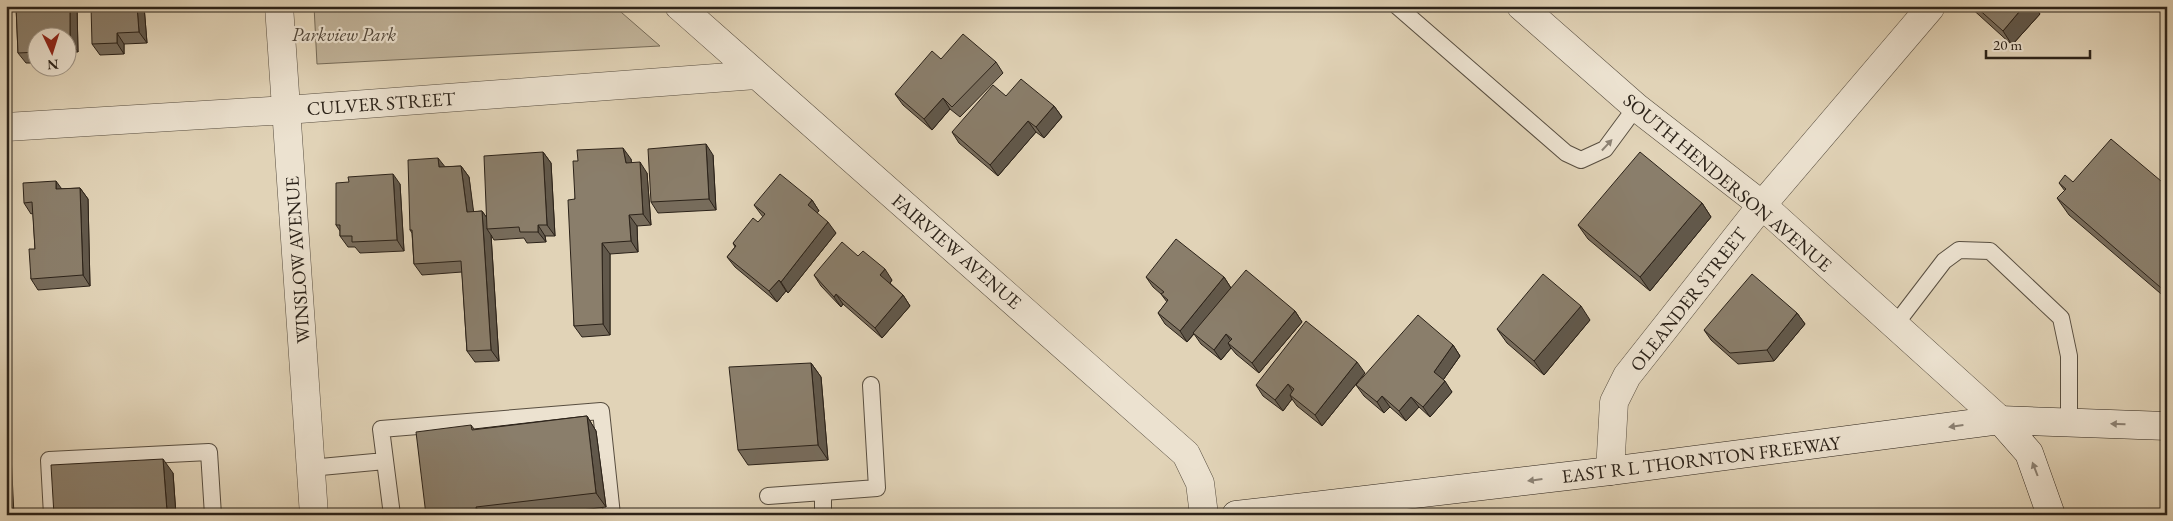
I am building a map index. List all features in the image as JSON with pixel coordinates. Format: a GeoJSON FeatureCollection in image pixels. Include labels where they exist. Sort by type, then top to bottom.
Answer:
{"type":"FeatureCollection","features":[{"type":"Feature","properties":{"kind":"street","name":"WINSLOW AVENUE"},"geometry":{"type":"LineString","coordinates":[[279,6],[314,515]]}},
{"type":"Feature","properties":{"kind":"street","name":"FAIRVIEW AVENUE"},"geometry":{"type":"LineString","coordinates":[[679,6],[1186,454],[1200,483],[1204,515]]}},
{"type":"Feature","properties":{"kind":"street","name":"SOUTH HENDERSON AVENUE"},"geometry":{"type":"LineString","coordinates":[[1521,6],[1636,107],[1762,206],[2000,420],[2029,453],[2051,515]]}},
{"type":"Feature","properties":{"kind":"street","name":"OLEANDER STREET"},"geometry":{"type":"LineString","coordinates":[[1610,472],[1614,402],[1627,376],[1762,206],[1930,8]]}},
{"type":"Feature","properties":{"kind":"street","name":"CULVER STREET"},"geometry":{"type":"LineString","coordinates":[[6,127],[286,110],[756,75]]}},
{"type":"Feature","properties":{"kind":"street","name":"EAST R L THORNTON FREEWAY"},"geometry":{"type":"LineString","coordinates":[[1236,515],[1610,472],[2000,420],[2167,426]]}},
{"type":"Feature","properties":{"kind":"lane"},"geometry":{"type":"LineString","coordinates":[[1397,6],[1566,153],[1581,160],[1605,149],[1636,107]]}},
{"type":"Feature","properties":{"kind":"lane"},"geometry":{"type":"LineString","coordinates":[[1895,325],[1944,261],[1959,250],[1990,251],[2061,318],[2069,356],[2069,423]]}},
{"type":"Feature","properties":{"kind":"lane"},"geometry":{"type":"LineString","coordinates":[[768,496],[877,488],[871,385]]}},
{"type":"Feature","properties":{"kind":"lane"},"geometry":{"type":"LineString","coordinates":[[392,515],[381,429],[506,426],[551,422],[601,411],[612,515]]}},
{"type":"Feature","properties":{"kind":"lane"},"geometry":{"type":"LineString","coordinates":[[52,515],[49,460],[209,452],[213,515]]}},
{"type":"Feature","properties":{"kind":"lane"},"geometry":{"type":"LineString","coordinates":[[310,468],[385,461]]}},
{"type":"Feature","properties":{"kind":"lane"},"geometry":{"type":"LineString","coordinates":[[823,492],[823,515]]}},
{"type":"Feature","properties":{"kind":"green space","name":"Parkview Park"},"geometry":{"type":"Polygon","coordinates":[[[314,6],[614,6],[660,46],[317,64],[314,6]]]}},
{"type":"Feature","properties":{"kind":"building"},"geometry":{"type":"Polygon","coordinates":[[[16,6],[70,6],[70,28],[28,28],[28,52],[18,53],[16,6]]]}},
{"type":"Feature","properties":{"kind":"building"},"geometry":{"type":"Polygon","coordinates":[[[91,6],[137,6],[139,32],[117,33],[117,43],[92,44],[91,6]]]}},
{"type":"Feature","properties":{"kind":"building"},"geometry":{"type":"Polygon","coordinates":[[[1975,6],[2024,6],[2003,31],[1975,6]]]}},
{"type":"Feature","properties":{"kind":"building"},"geometry":{"type":"Polygon","coordinates":[[[963,34],[996,62],[952,107],[943,98],[924,119],[895,94],[932,51],[941,59],[963,34]]]}},
{"type":"Feature","properties":{"kind":"building"},"geometry":{"type":"Polygon","coordinates":[[[1021,79],[1054,106],[1036,127],[1028,121],[990,165],[952,132],[993,85],[1006,96],[1021,79]]]}},
{"type":"Feature","properties":{"kind":"building"},"geometry":{"type":"Polygon","coordinates":[[[2111,139],[2167,186],[2167,293],[2057,198],[2066,189],[2059,183],[2065,175],[2073,182],[2111,139]]]}},
{"type":"Feature","properties":{"kind":"building"},"geometry":{"type":"Polygon","coordinates":[[[706,144],[709,199],[651,202],[648,149],[706,144]]]}},
{"type":"Feature","properties":{"kind":"building"},"geometry":{"type":"Polygon","coordinates":[[[623,148],[626,163],[640,162],[643,214],[629,215],[631,241],[602,243],[603,324],[574,326],[568,200],[575,199],[573,161],[578,161],[577,150],[623,148]]]}},
{"type":"Feature","properties":{"kind":"building"},"geometry":{"type":"Polygon","coordinates":[[[543,152],[547,225],[538,225],[538,232],[520,232],[519,227],[487,229],[484,156],[543,152]]]}},
{"type":"Feature","properties":{"kind":"building"},"geometry":{"type":"Polygon","coordinates":[[[1640,152],[1702,203],[1640,277],[1578,225],[1640,152]]]}},
{"type":"Feature","properties":{"kind":"building"},"geometry":{"type":"Polygon","coordinates":[[[438,158],[439,167],[461,166],[467,212],[482,211],[491,350],[467,351],[461,261],[414,264],[412,230],[410,230],[408,160],[438,158]]]}},
{"type":"Feature","properties":{"kind":"building"},"geometry":{"type":"Polygon","coordinates":[[[393,174],[397,240],[352,242],[352,236],[340,236],[340,225],[336,225],[336,183],[349,182],[348,177],[393,174]]]}},
{"type":"Feature","properties":{"kind":"building"},"geometry":{"type":"Polygon","coordinates":[[[780,174],[812,200],[808,205],[828,222],[781,282],[779,280],[769,291],[727,257],[736,246],[733,243],[753,218],[758,222],[765,214],[754,205],[780,174]]]}},
{"type":"Feature","properties":{"kind":"building"},"geometry":{"type":"Polygon","coordinates":[[[56,181],[56,189],[80,188],[83,275],[31,279],[29,249],[35,249],[32,202],[24,203],[23,183],[56,181]]]}},
{"type":"Feature","properties":{"kind":"building"},"geometry":{"type":"Polygon","coordinates":[[[1176,239],[1224,277],[1180,331],[1158,313],[1168,300],[1161,294],[1164,292],[1146,277],[1176,239]]]}},
{"type":"Feature","properties":{"kind":"building"},"geometry":{"type":"Polygon","coordinates":[[[842,242],[858,256],[863,251],[885,269],[880,275],[903,295],[875,328],[836,294],[834,297],[814,275],[842,242]]]}},
{"type":"Feature","properties":{"kind":"building"},"geometry":{"type":"Polygon","coordinates":[[[1246,270],[1295,311],[1252,363],[1228,343],[1232,339],[1226,334],[1214,350],[1193,333],[1246,270]]]}},
{"type":"Feature","properties":{"kind":"building"},"geometry":{"type":"Polygon","coordinates":[[[1543,274],[1581,306],[1534,361],[1497,329],[1543,274]]]}},
{"type":"Feature","properties":{"kind":"building"},"geometry":{"type":"Polygon","coordinates":[[[1752,274],[1797,313],[1767,350],[1730,353],[1704,330],[1752,274]]]}},
{"type":"Feature","properties":{"kind":"building"},"geometry":{"type":"Polygon","coordinates":[[[1418,315],[1453,345],[1434,372],[1445,381],[1423,407],[1411,397],[1399,411],[1382,396],[1377,402],[1356,385],[1418,315]]]}},
{"type":"Feature","properties":{"kind":"building"},"geometry":{"type":"Polygon","coordinates":[[[1306,321],[1357,362],[1315,415],[1290,395],[1294,389],[1288,384],[1275,400],[1256,385],[1306,321]]]}},
{"type":"Feature","properties":{"kind":"building"},"geometry":{"type":"Polygon","coordinates":[[[811,363],[818,445],[738,450],[729,367],[811,363]]]}},
{"type":"Feature","properties":{"kind":"building"},"geometry":{"type":"Polygon","coordinates":[[[587,416],[596,493],[476,507],[476,513],[426,515],[416,432],[471,425],[472,430],[587,416]]]}},
{"type":"Feature","properties":{"kind":"building"},"geometry":{"type":"Polygon","coordinates":[[[163,459],[167,511],[108,515],[54,515],[51,465],[163,459]]]}}]}
